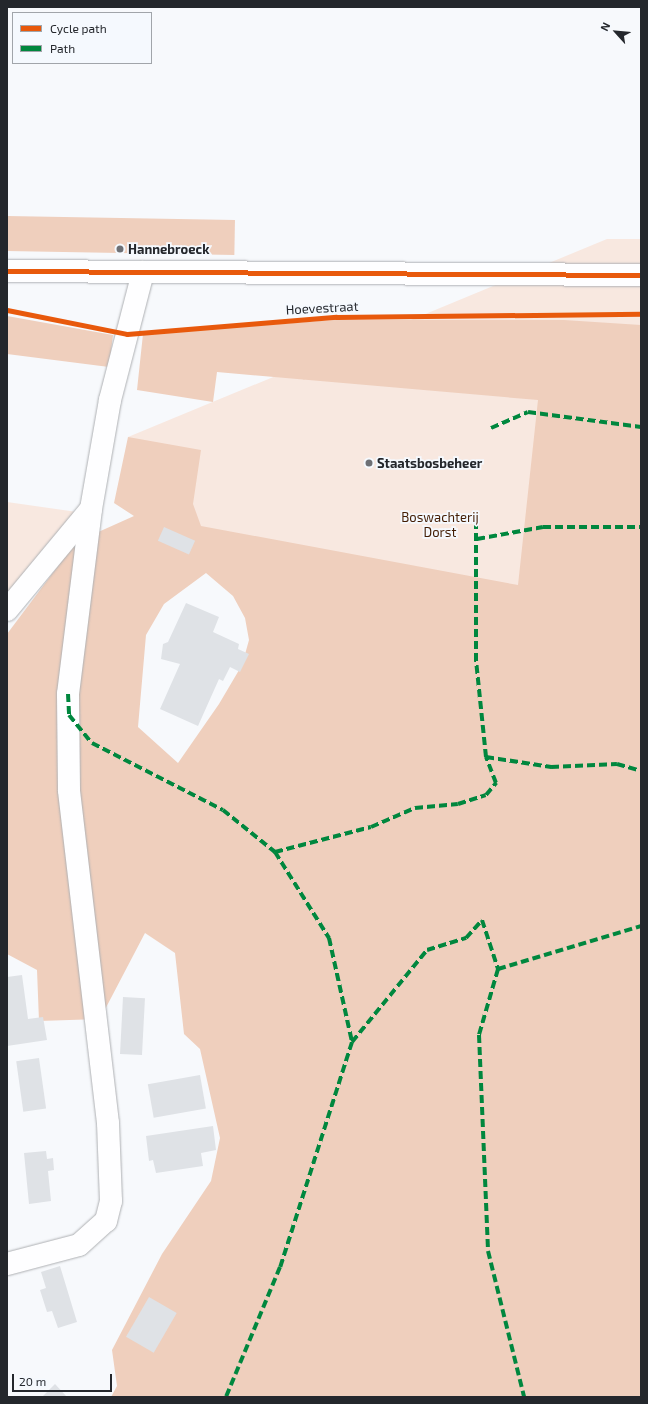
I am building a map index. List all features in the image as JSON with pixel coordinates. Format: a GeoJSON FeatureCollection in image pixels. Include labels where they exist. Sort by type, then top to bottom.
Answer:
{"type":"FeatureCollection","features":[{"type":"Feature","properties":{"kind":"street"},"geometry":{"type":"LineString","coordinates":[[7,271],[641,274]]}},
{"type":"Feature","properties":{"kind":"street"},"geometry":{"type":"LineString","coordinates":[[7,1264],[79,1245],[106,1221],[111,1201],[108,1123],[69,790],[68,694],[91,509],[110,400],[143,272]]}},
{"type":"Feature","properties":{"kind":"street"},"geometry":{"type":"LineString","coordinates":[[7,610],[91,509]]}},
{"type":"Feature","properties":{"kind":"green space","name":"Boswachterij Dorst"},"geometry":{"type":"Polygon","coordinates":[[[607,239],[641,239],[641,1397],[384,970],[257,608],[128,437],[607,239]]]}},
{"type":"Feature","properties":{"kind":"green space"},"geometry":{"type":"Polygon","coordinates":[[[7,502],[77,512],[47,544],[7,595],[7,502]]]}},
{"type":"Feature","properties":{"kind":"shaded area"},"geometry":{"type":"Polygon","coordinates":[[[7,216],[235,220],[234,255],[7,251],[7,216]]]}},
{"type":"Feature","properties":{"kind":"shaded area"},"geometry":{"type":"Polygon","coordinates":[[[7,316],[113,335],[109,367],[7,354],[7,316]]]}},
{"type":"Feature","properties":{"kind":"shaded area","name":"Boswachterij Dorst"},"geometry":{"type":"Polygon","coordinates":[[[334,320],[564,320],[641,325],[641,1397],[111,1397],[117,1386],[112,1350],[162,1254],[211,1181],[220,1138],[200,1049],[184,1034],[175,953],[145,933],[100,1019],[39,1021],[37,970],[7,954],[7,634],[76,542],[134,516],[114,503],[128,437],[201,450],[193,504],[201,526],[518,585],[538,400],[217,372],[213,402],[137,390],[143,334],[334,320]],[[206,573],[164,604],[146,635],[138,727],[178,763],[219,704],[242,665],[249,640],[245,618],[233,596],[206,573]]]}},
{"type":"Feature","properties":{"kind":"building"},"geometry":{"type":"Polygon","coordinates":[[[164,527],[195,541],[189,555],[158,541],[164,527]]]}},
{"type":"Feature","properties":{"kind":"building"},"geometry":{"type":"Polygon","coordinates":[[[186,603],[219,617],[213,632],[239,644],[238,649],[249,654],[240,672],[230,667],[223,681],[219,679],[198,726],[160,709],[180,664],[161,659],[163,644],[168,642],[186,603]]]}},
{"type":"Feature","properties":{"kind":"building"},"geometry":{"type":"Polygon","coordinates":[[[22,975],[28,1019],[43,1017],[47,1040],[7,1046],[7,977],[22,975]]]}},
{"type":"Feature","properties":{"kind":"building"},"geometry":{"type":"Polygon","coordinates":[[[123,997],[145,998],[142,1055],[120,1054],[123,997]]]}},
{"type":"Feature","properties":{"kind":"building"},"geometry":{"type":"Polygon","coordinates":[[[39,1058],[46,1109],[23,1112],[16,1061],[39,1058]]]}},
{"type":"Feature","properties":{"kind":"building"},"geometry":{"type":"Polygon","coordinates":[[[200,1075],[206,1108],[154,1118],[148,1084],[200,1075]]]}},
{"type":"Feature","properties":{"kind":"building"},"geometry":{"type":"Polygon","coordinates":[[[213,1126],[216,1150],[201,1153],[203,1166],[156,1173],[153,1160],[149,1161],[146,1136],[213,1126]]]}},
{"type":"Feature","properties":{"kind":"building"},"geometry":{"type":"Polygon","coordinates":[[[46,1151],[47,1159],[53,1158],[54,1170],[48,1171],[51,1201],[29,1204],[24,1153],[46,1151]]]}},
{"type":"Feature","properties":{"kind":"building"},"geometry":{"type":"Polygon","coordinates":[[[60,1266],[77,1322],[58,1328],[52,1311],[47,1312],[40,1290],[46,1288],[41,1272],[60,1266]]]}},
{"type":"Feature","properties":{"kind":"building"},"geometry":{"type":"Polygon","coordinates":[[[149,1297],[177,1313],[154,1353],[126,1337],[149,1297]]]}},
{"type":"Feature","properties":{"kind":"building"},"geometry":{"type":"Polygon","coordinates":[[[55,1384],[67,1397],[42,1397],[55,1384]]]}},
{"type":"Feature","properties":{"kind":"marked path"},"geometry":{"type":"LineString","coordinates":[[491,428],[528,412],[641,427]]}},
{"type":"Feature","properties":{"kind":"marked path"},"geometry":{"type":"LineString","coordinates":[[275,852],[371,827],[415,808],[458,804],[486,795],[496,783],[486,757],[476,661],[476,520]]}},
{"type":"Feature","properties":{"kind":"marked path"},"geometry":{"type":"LineString","coordinates":[[477,539],[543,527],[641,527]]}},
{"type":"Feature","properties":{"kind":"marked path"},"geometry":{"type":"LineString","coordinates":[[68,694],[69,715],[92,743],[223,810],[275,852],[329,938],[352,1042],[280,1267],[226,1397]]}},
{"type":"Feature","properties":{"kind":"marked path"},"geometry":{"type":"LineString","coordinates":[[486,757],[551,767],[617,764],[641,771]]}},
{"type":"Feature","properties":{"kind":"marked path"},"geometry":{"type":"LineString","coordinates":[[352,1042],[427,950],[466,938],[482,920],[498,969],[641,926]]}},
{"type":"Feature","properties":{"kind":"marked path"},"geometry":{"type":"LineString","coordinates":[[498,969],[479,1035],[488,1251],[524,1397]]}},
{"type":"Feature","properties":{"kind":"cycle path"},"geometry":{"type":"LineString","coordinates":[[7,271],[641,275]]}},
{"type":"Feature","properties":{"kind":"cycle path","name":"Hoevestraat"},"geometry":{"type":"LineString","coordinates":[[7,310],[127,334],[336,317],[641,314]]}},
{"type":"Feature","properties":{"kind":"place","name":"Hannebroeck"},"geometry":{"type":"Point","coordinates":[120,249]}},
{"type":"Feature","properties":{"kind":"place","name":"Staatsbosbeheer"},"geometry":{"type":"Point","coordinates":[369,463]}}]}
